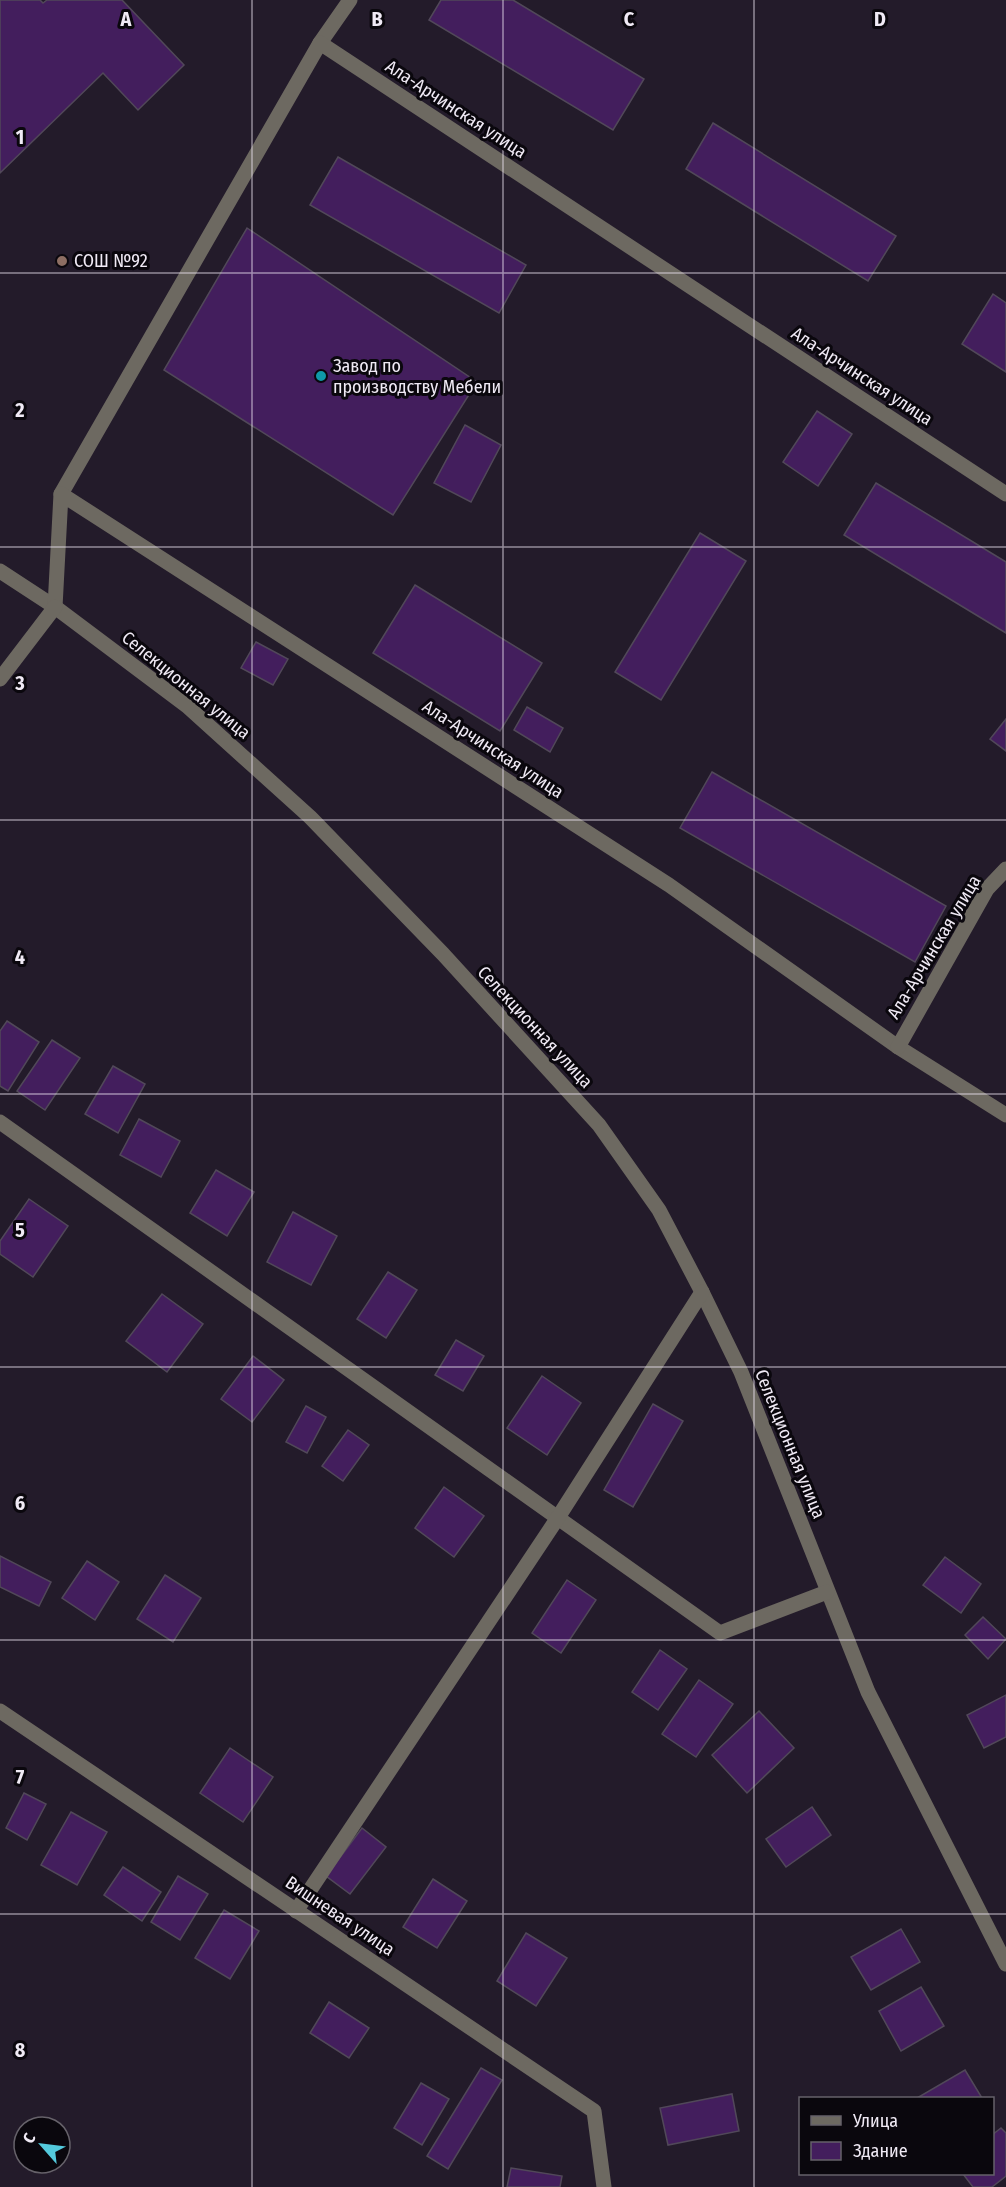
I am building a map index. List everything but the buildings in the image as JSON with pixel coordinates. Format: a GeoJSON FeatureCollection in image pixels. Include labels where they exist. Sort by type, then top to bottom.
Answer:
{"type":"FeatureCollection","features":[{"type":"Feature","properties":{"kind":"street"},"geometry":{"type":"LineString","coordinates":[[0,679],[55,607],[61,494],[320,43],[350,0]]}},
{"type":"Feature","properties":{"kind":"street","name":"Ала-Арчинская улица"},"geometry":{"type":"LineString","coordinates":[[320,43],[1006,494]]}},
{"type":"Feature","properties":{"kind":"street","name":"Ала-Арчинская улица"},"geometry":{"type":"LineString","coordinates":[[61,494],[669,885],[898,1047],[1006,1115]]}},
{"type":"Feature","properties":{"kind":"street","name":"Селекционная улица"},"geometry":{"type":"LineString","coordinates":[[0,570],[55,607],[187,706],[310,817],[443,954],[599,1125],[659,1210],[741,1372],[868,1692],[1006,1964]]}},
{"type":"Feature","properties":{"kind":"street","name":"Ала-Арчинская улица"},"geometry":{"type":"LineString","coordinates":[[898,1047],[987,889],[1006,869]]}},
{"type":"Feature","properties":{"kind":"street"},"geometry":{"type":"LineString","coordinates":[[0,1122],[720,1633],[827,1592]]}},
{"type":"Feature","properties":{"kind":"street"},"geometry":{"type":"LineString","coordinates":[[296,1911],[557,1519],[702,1292]]}},
{"type":"Feature","properties":{"kind":"street","name":"Вишневая улица"},"geometry":{"type":"LineString","coordinates":[[0,1711],[594,2111],[604,2187]]}},
{"type":"Feature","properties":{"kind":"place","name":"СОШ №92"},"geometry":{"type":"Point","coordinates":[62,261]}},
{"type":"Feature","properties":{"kind":"place","name":"Завод по производству Мебели"},"geometry":{"type":"Point","coordinates":[321,376]}}]}
